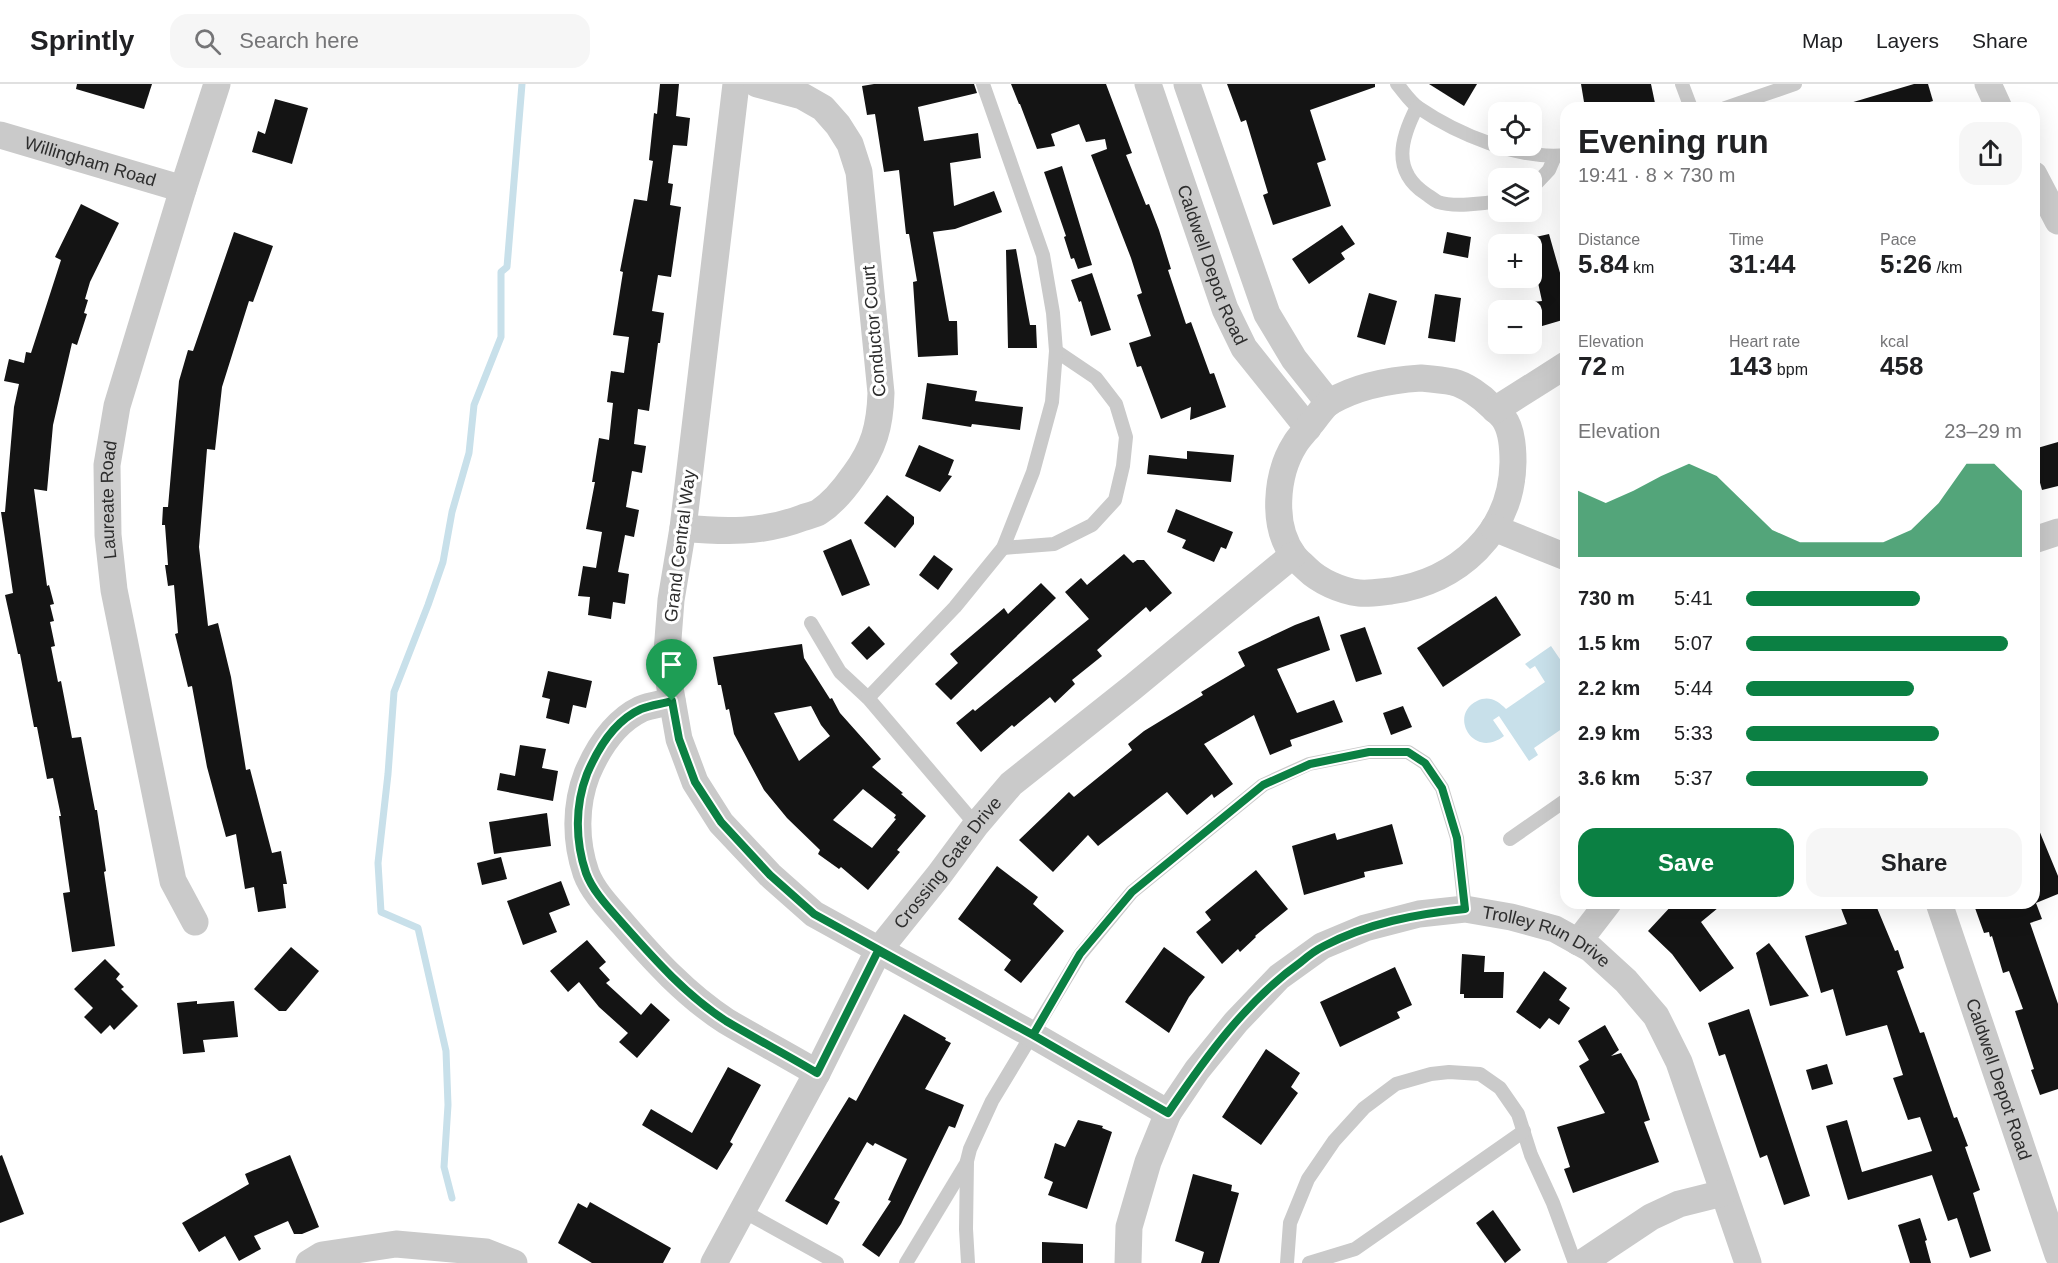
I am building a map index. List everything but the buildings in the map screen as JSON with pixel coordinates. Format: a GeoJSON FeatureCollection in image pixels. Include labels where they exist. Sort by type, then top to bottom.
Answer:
{"type":"FeatureCollection","features":[{"type":"Feature","properties":{"kind":"street","name":"Laureate Road"},"geometry":{"type":"LineString","coordinates":[[195,922],[173,881],[129,672],[114,590],[108,535],[107,465],[117,406],[217,84]]}},
{"type":"Feature","properties":{"kind":"street","name":"Grand Central Way"},"geometry":{"type":"LineString","coordinates":[[736,84],[683,528],[671,600],[666,664],[679,739],[695,782],[721,822],[770,875],[814,914],[1033,1035],[1168,1113]]}},
{"type":"Feature","properties":{"kind":"street","name":"Conductor Court"},"geometry":{"type":"LineString","coordinates":[[683,528],[722,532],[753,531],[783,526],[820,512],[843,491],[860,468],[872,446],[880,418],[881,393],[865,223],[859,172],[850,144],[838,125],[823,108],[802,96],[757,84]]}},
{"type":"Feature","properties":{"kind":"street","name":"Caldwell Depot Road"},"geometry":{"type":"LineString","coordinates":[[1148,84],[1225,309],[1244,348],[1308,428]]}},
{"type":"Feature","properties":{"kind":"street","name":"Caldwell Depot Road"},"geometry":{"type":"LineString","coordinates":[[1186,84],[1267,314],[1294,359],[1329,403]]}},
{"type":"Feature","properties":{"kind":"street"},"geometry":{"type":"LineString","coordinates":[[1988,84],[1996,102]]}},
{"type":"Feature","properties":{"kind":"street","name":"Willingham Road"},"geometry":{"type":"LineString","coordinates":[[0,135],[183,189]]}},
{"type":"Feature","properties":{"kind":"street"},"geometry":{"type":"LineString","coordinates":[[2040,190],[2058,221]]}},
{"type":"Feature","properties":{"kind":"street"},"geometry":{"type":"LineString","coordinates":[[1495,410],[1560,369]]}},
{"type":"Feature","properties":{"kind":"street"},"geometry":{"type":"LineString","coordinates":[[1421,378],[1455,382],[1482,398],[1495,410],[1506,422],[1513,449],[1513,478],[1507,501],[1494,528],[1478,550],[1454,568],[1431,581],[1384,592],[1358,593],[1333,586],[1314,576],[1293,555],[1284,536],[1279,513],[1280,487],[1295,444],[1329,403],[1361,389],[1394,380],[1421,378]]}},
{"type":"Feature","properties":{"kind":"street"},"geometry":{"type":"LineString","coordinates":[[1494,528],[1560,555]]}},
{"type":"Feature","properties":{"kind":"street"},"geometry":{"type":"LineString","coordinates":[[2040,538],[2058,532]]}},
{"type":"Feature","properties":{"kind":"street","name":"Crossing Gate Drive"},"geometry":{"type":"LineString","coordinates":[[714,1263],[817,1073],[878,951],[976,825],[1011,784],[1293,555]]}},
{"type":"Feature","properties":{"kind":"street"},"geometry":{"type":"LineString","coordinates":[[672,701],[643,708],[631,715],[614,729],[600,747],[590,767],[582,788],[578,819],[580,849],[587,875],[606,905],[686,992],[726,1020],[817,1073]]}},
{"type":"Feature","properties":{"kind":"street","name":"Trolley Run Drive"},"geometry":{"type":"LineString","coordinates":[[1128,1263],[1129,1227],[1148,1162],[1168,1113],[1197,1070],[1236,1022],[1279,977],[1322,946],[1365,928],[1419,914],[1465,909],[1510,917],[1555,929],[1591,949],[1626,981],[1656,1016],[1679,1062],[1748,1263]]}},
{"type":"Feature","properties":{"kind":"street"},"geometry":{"type":"LineString","coordinates":[[1578,942],[1603,909]]}},
{"type":"Feature","properties":{"kind":"street","name":"Caldwell Depot Road"},"geometry":{"type":"LineString","coordinates":[[1941,909],[2058,1255]]}},
{"type":"Feature","properties":{"kind":"street"},"geometry":{"type":"LineString","coordinates":[[1582,1263],[1651,1217],[1679,1204],[1723,1193]]}},
{"type":"Feature","properties":{"kind":"street"},"geometry":{"type":"LineString","coordinates":[[309,1263],[322,1255],[396,1244],[486,1252],[514,1263]]}},
{"type":"Feature","properties":{"kind":"lane"},"geometry":{"type":"LineString","coordinates":[[868,698],[955,607],[1003,548],[1037,460],[1052,402],[1056,351],[1053,313],[1043,255],[983,84]]}},
{"type":"Feature","properties":{"kind":"lane"},"geometry":{"type":"LineString","coordinates":[[1397,84],[1417,107],[1460,131],[1510,150],[1560,155]]}},
{"type":"Feature","properties":{"kind":"lane"},"geometry":{"type":"LineString","coordinates":[[1682,84],[1689,102]]}},
{"type":"Feature","properties":{"kind":"lane"},"geometry":{"type":"LineString","coordinates":[[1742,102],[1795,84]]}},
{"type":"Feature","properties":{"kind":"lane"},"geometry":{"type":"LineString","coordinates":[[1417,107],[1406,128],[1402,150],[1404,167],[1414,186],[1438,202],[1476,205],[1488,203]]}},
{"type":"Feature","properties":{"kind":"lane"},"geometry":{"type":"LineString","coordinates":[[1542,177],[1560,156]]}},
{"type":"Feature","properties":{"kind":"lane"},"geometry":{"type":"LineString","coordinates":[[1003,548],[1054,544],[1092,525],[1115,500],[1124,466],[1126,437],[1116,404],[1096,378],[1056,351]]}},
{"type":"Feature","properties":{"kind":"lane"},"geometry":{"type":"LineString","coordinates":[[811,623],[840,672],[868,698],[976,825]]}},
{"type":"Feature","properties":{"kind":"lane"},"geometry":{"type":"LineString","coordinates":[[968,1263],[967,1161],[970,1149],[992,1101],[1080,954],[1132,892],[1263,785],[1310,764],[1369,752],[1408,752],[1425,763],[1442,788],[1457,838],[1465,909]]}},
{"type":"Feature","properties":{"kind":"lane"},"geometry":{"type":"LineString","coordinates":[[1510,839],[1560,804]]}},
{"type":"Feature","properties":{"kind":"lane"},"geometry":{"type":"LineString","coordinates":[[1287,1263],[1290,1222],[1308,1179],[1334,1141],[1364,1108],[1396,1084],[1431,1074],[1449,1072],[1480,1074],[1500,1088],[1518,1114],[1531,1155],[1553,1203],[1575,1263]]}},
{"type":"Feature","properties":{"kind":"lane"},"geometry":{"type":"LineString","coordinates":[[1309,1263],[1355,1249],[1524,1131]]}},
{"type":"Feature","properties":{"kind":"lane"},"geometry":{"type":"LineString","coordinates":[[906,1263],[967,1161]]}},
{"type":"Feature","properties":{"kind":"lane"},"geometry":{"type":"LineString","coordinates":[[743,1210],[837,1263]]}},
{"type":"Feature","properties":{"kind":"water"},"geometry":{"type":"Polygon","coordinates":[[[1551,646],[1560,659],[1560,730],[1534,748],[1538,755],[1529,761],[1499,716],[1493,720],[1504,736],[1493,742],[1483,743],[1474,739],[1468,733],[1465,725],[1465,716],[1469,708],[1477,701],[1489,699],[1496,701],[1506,709],[1545,682],[1535,666],[1530,669],[1525,664],[1551,646]]]}},
{"type":"Feature","properties":{"kind":"waterway"},"geometry":{"type":"LineString","coordinates":[[452,1198],[444,1167],[448,1105],[446,1051],[418,928],[381,912],[378,863],[394,692],[443,562],[452,512],[469,453],[474,405],[501,337],[501,272],[507,267],[522,84]]}},
{"type":"Feature","properties":{"kind":"route"},"geometry":{"type":"LineString","coordinates":[[672,701],[643,708],[631,715],[614,729],[600,747],[590,767],[582,788],[578,819],[580,849],[587,875],[606,905],[686,992],[726,1020],[817,1073],[878,951],[1033,1035],[1080,954],[1132,892],[1263,785],[1310,764],[1369,752],[1408,752],[1425,763],[1442,788],[1457,838],[1465,909],[1419,914],[1365,928],[1322,946],[1279,977],[1236,1022],[1197,1070],[1168,1113],[1033,1035],[814,914],[770,875],[721,822],[695,782],[679,739],[672,701]]}}]}
